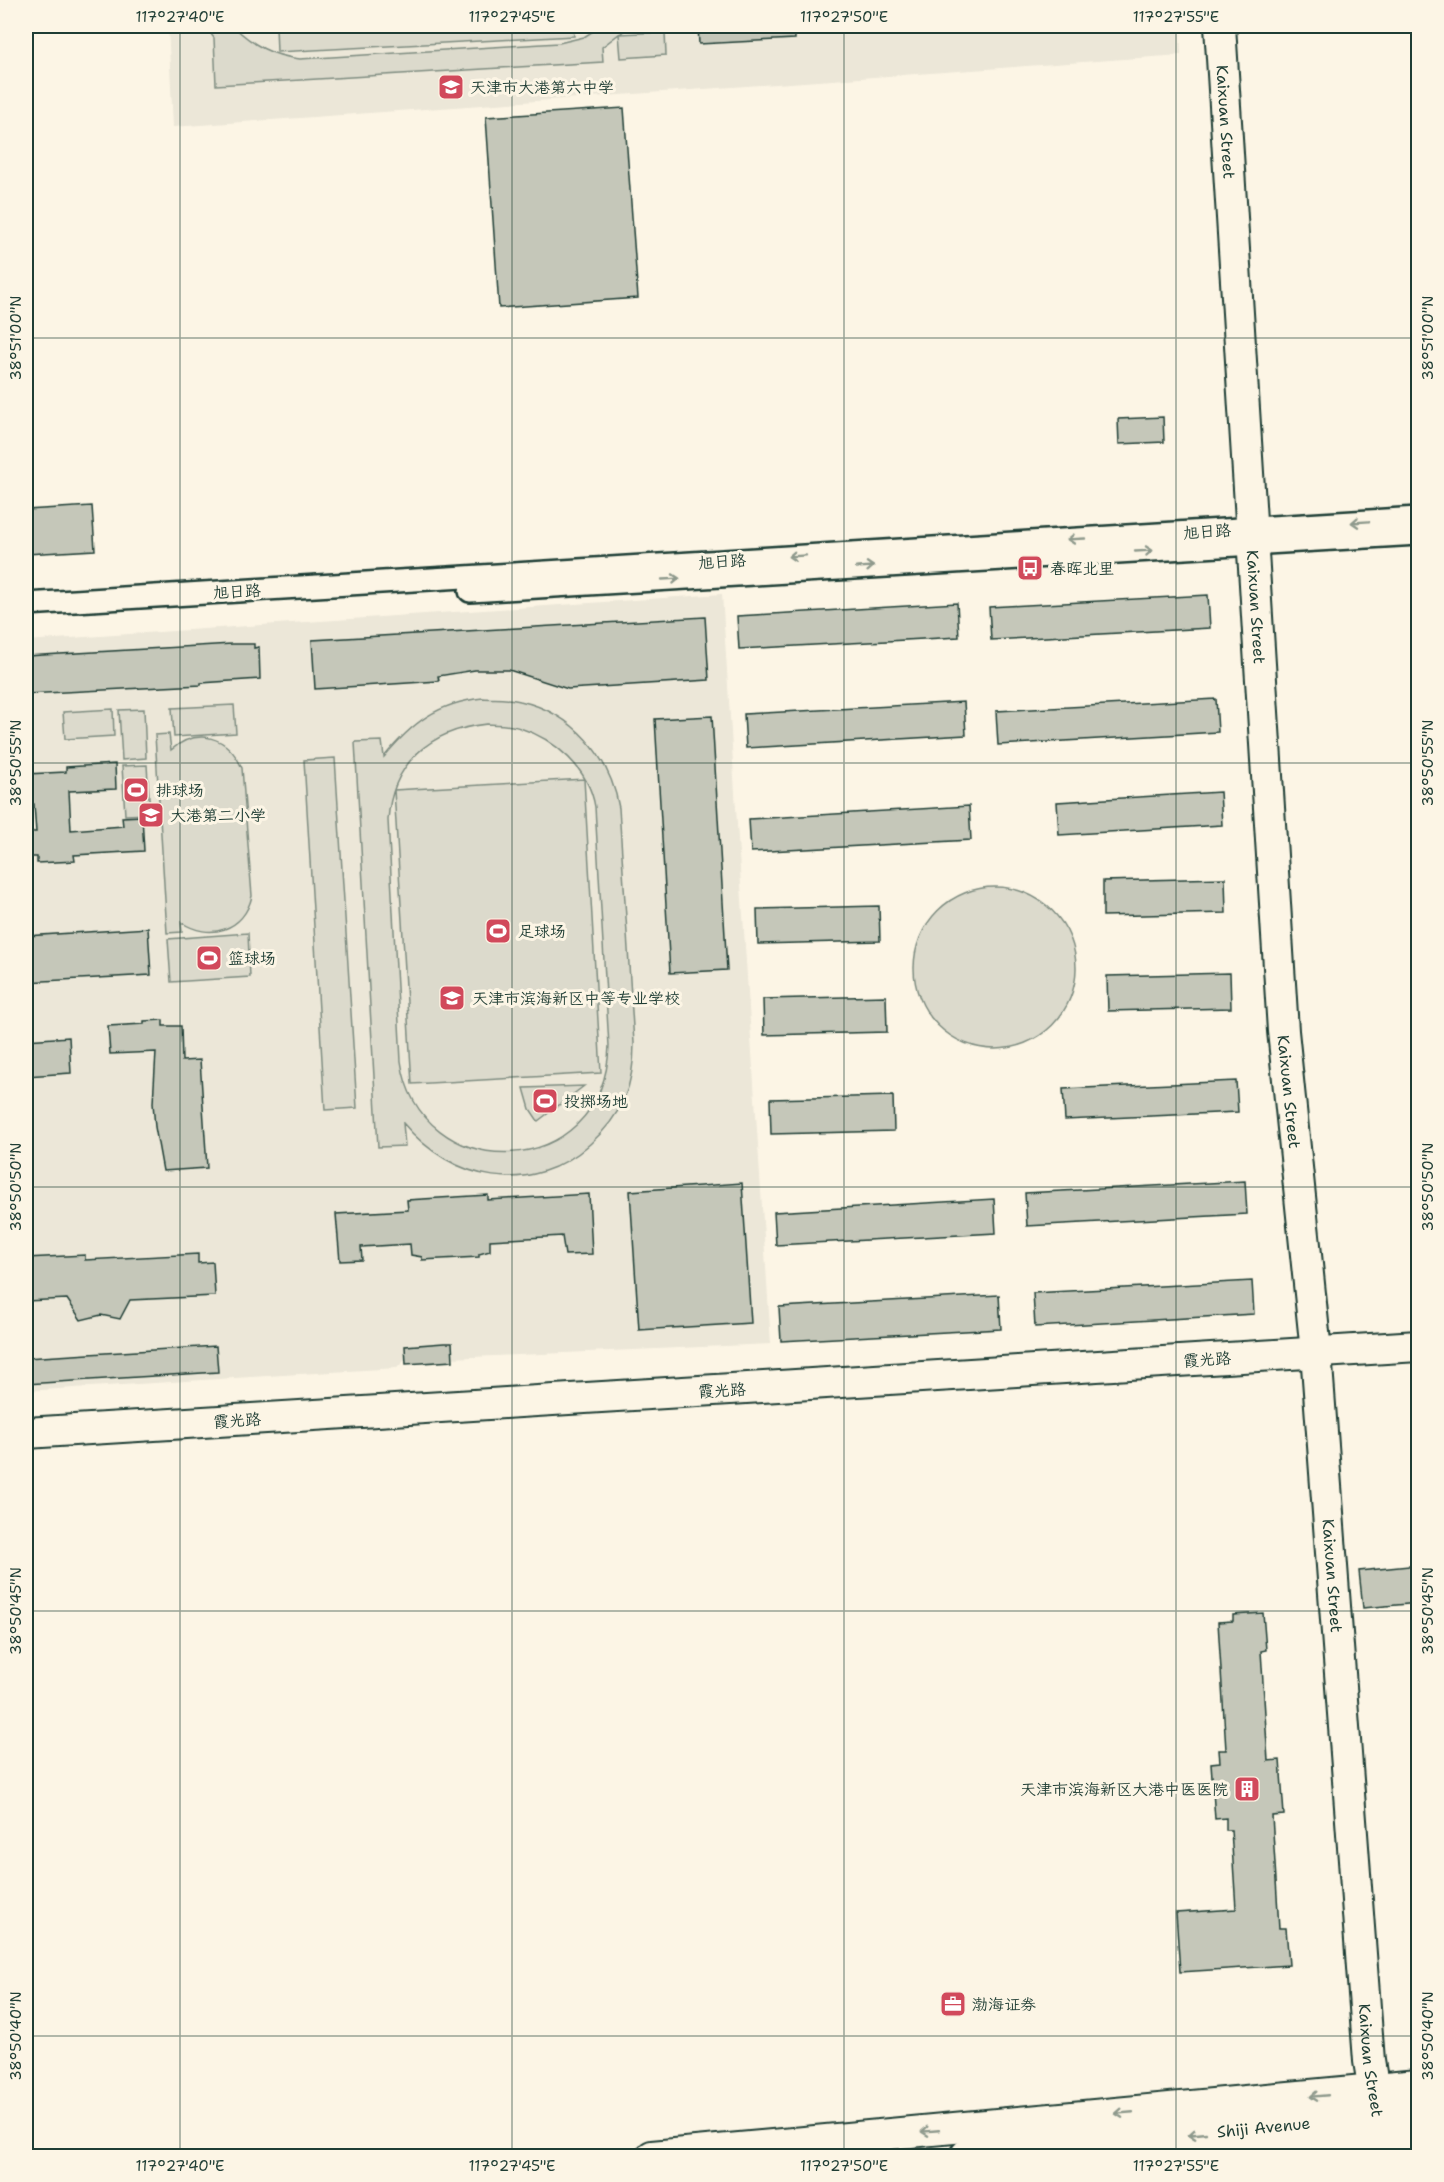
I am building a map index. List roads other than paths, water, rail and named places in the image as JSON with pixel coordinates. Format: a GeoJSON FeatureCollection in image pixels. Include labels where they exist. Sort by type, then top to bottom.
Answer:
{"type":"FeatureCollection","features":[{"type":"Feature","properties":{"kind":"main road","name":"Shiji Avenue"},"geometry":{"type":"LineString","coordinates":[[1234,2157],[1370,2127],[1419,2112]]}},
{"type":"Feature","properties":{"kind":"main road","name":"Shiji Avenue"},"geometry":{"type":"LineString","coordinates":[[967,2157],[1370,2127],[1419,2140]]}},
{"type":"Feature","properties":{"kind":"street","name":"Kaixuan Street"},"geometry":{"type":"LineString","coordinates":[[1208,26],[1308,1359],[1364,2004],[1370,2127]]}},
{"type":"Feature","properties":{"kind":"street","name":"Kaixuan Street"},"geometry":{"type":"LineString","coordinates":[[1220,26],[1246,536]]}},
{"type":"Feature","properties":{"kind":"street","name":"旭日路"},"geometry":{"type":"LineString","coordinates":[[26,618],[1246,536],[1419,518]]}},
{"type":"Feature","properties":{"kind":"street","name":"旭日路"},"geometry":{"type":"LineString","coordinates":[[26,604],[1246,536],[1419,534]]}},
{"type":"Feature","properties":{"kind":"street","name":"霞光路"},"geometry":{"type":"LineString","coordinates":[[26,1445],[1308,1359],[1419,1346]]}},
{"type":"Feature","properties":{"kind":"street","name":"霞光路"},"geometry":{"type":"LineString","coordinates":[[26,1433],[1308,1359],[1419,1359]]}},
{"type":"Feature","properties":{"kind":"street"},"geometry":{"type":"LineString","coordinates":[[652,2157],[1370,2127],[1419,2085]]}},
{"type":"Feature","properties":{"kind":"place","name":"天津市大港第六中学"},"geometry":{"type":"Point","coordinates":[451,87]}},
{"type":"Feature","properties":{"kind":"place","name":"春晖北里"},"geometry":{"type":"Point","coordinates":[1030,568]}},
{"type":"Feature","properties":{"kind":"place","name":"排球场"},"geometry":{"type":"Point","coordinates":[136,790]}},
{"type":"Feature","properties":{"kind":"place","name":"大港第二小学"},"geometry":{"type":"Point","coordinates":[151,815]}},
{"type":"Feature","properties":{"kind":"place","name":"足球场"},"geometry":{"type":"Point","coordinates":[498,931]}},
{"type":"Feature","properties":{"kind":"place","name":"篮球场"},"geometry":{"type":"Point","coordinates":[209,958]}},
{"type":"Feature","properties":{"kind":"place","name":"天津市滨海新区中等专业学校"},"geometry":{"type":"Point","coordinates":[452,998]}},
{"type":"Feature","properties":{"kind":"place","name":"投掷场地"},"geometry":{"type":"Point","coordinates":[545,1101]}},
{"type":"Feature","properties":{"kind":"place","name":"天津市滨海新区大港中医医院"},"geometry":{"type":"Point","coordinates":[1247,1789]}},
{"type":"Feature","properties":{"kind":"place","name":"渤海证券"},"geometry":{"type":"Point","coordinates":[953,2004]}}]}
